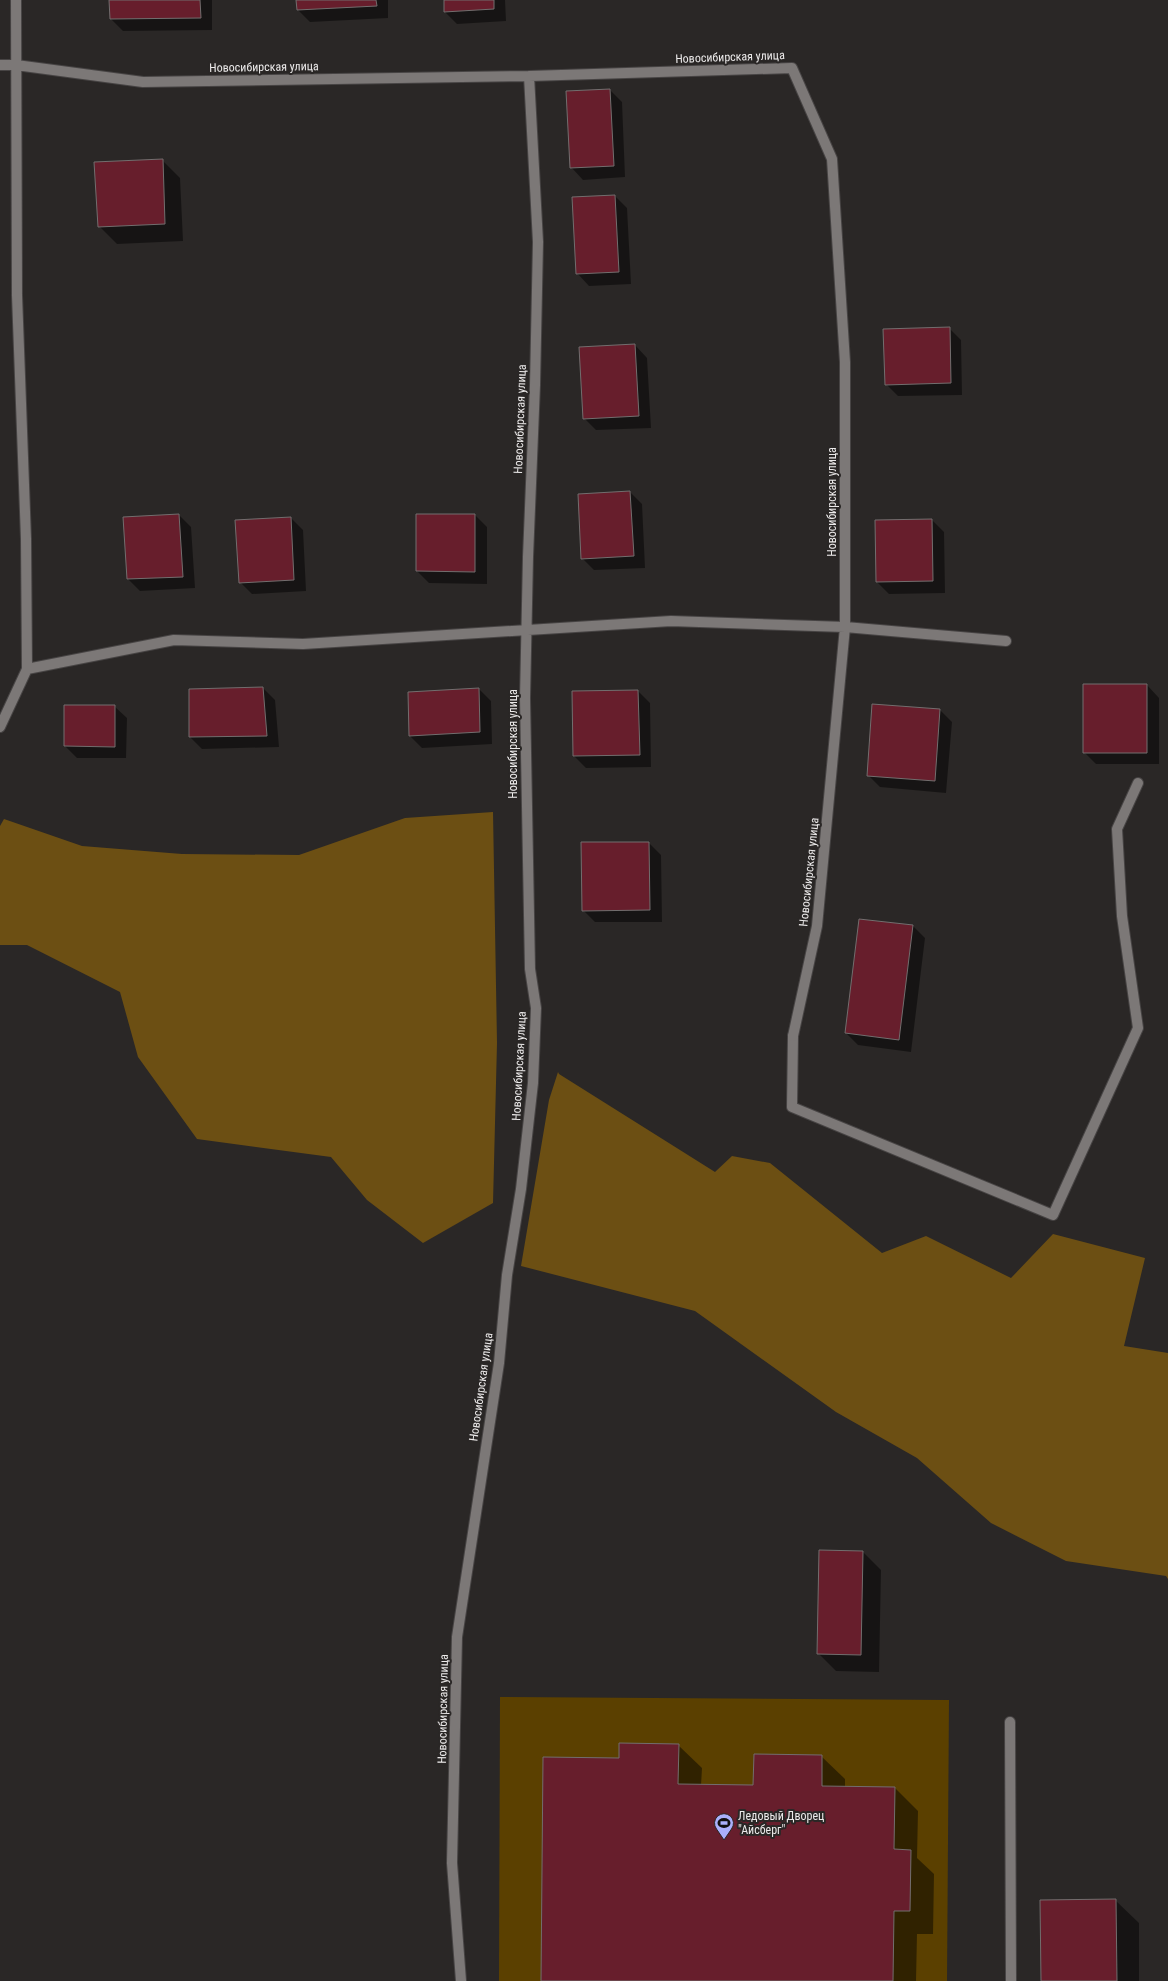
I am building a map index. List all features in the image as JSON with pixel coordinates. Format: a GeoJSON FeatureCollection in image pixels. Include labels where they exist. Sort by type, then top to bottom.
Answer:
{"type":"FeatureCollection","features":[{"type":"Feature","properties":{"kind":"street"},"geometry":{"type":"LineString","coordinates":[[0,727],[27,669],[26,531],[17,295],[16,0]]}},
{"type":"Feature","properties":{"kind":"street","name":"Новосибирская улица"},"geometry":{"type":"LineString","coordinates":[[0,65],[16,65],[143,82],[529,76],[792,68],[832,159],[845,362],[845,627],[817,926],[792,1036],[792,1107],[1053,1215],[1138,1028],[1122,916],[1117,829],[1138,783]]}},
{"type":"Feature","properties":{"kind":"street","name":"Новосибирская улица"},"geometry":{"type":"LineString","coordinates":[[461,1981],[452,1863],[457,1637],[499,1363],[507,1276],[522,1189],[534,1083],[536,1008],[529,962],[525,698],[538,242],[529,76]]}},
{"type":"Feature","properties":{"kind":"street"},"geometry":{"type":"LineString","coordinates":[[27,669],[174,640],[303,644],[672,621],[845,627],[1006,641]]}},
{"type":"Feature","properties":{"kind":"street"},"geometry":{"type":"LineString","coordinates":[[1010,1722],[1011,1981]]}},
{"type":"Feature","properties":{"kind":"shaded area"},"geometry":{"type":"Polygon","coordinates":[[[493,812],[497,1043],[493,1203],[423,1243],[367,1200],[331,1157],[197,1139],[138,1057],[120,992],[27,945],[0,945],[0,826],[4,819],[82,846],[182,854],[299,855],[405,818],[493,812]]]}},
{"type":"Feature","properties":{"kind":"shaded area"},"geometry":{"type":"Polygon","coordinates":[[[558,1072],[715,1172],[732,1156],[770,1163],[882,1253],[926,1236],[1011,1278],[1053,1234],[1145,1258],[1124,1346],[1168,1353],[1168,1579],[1166,1576],[1066,1561],[991,1523],[917,1458],[836,1412],[695,1311],[521,1266],[549,1100],[558,1072]]]}},
{"type":"Feature","properties":{"kind":"shaded area","name":"Ледовый Дворец \"Айсберг\""},"geometry":{"type":"Polygon","coordinates":[[[500,1697],[949,1700],[947,1981],[499,1981],[500,1697]]]}},
{"type":"Feature","properties":{"kind":"building"},"geometry":{"type":"Polygon","coordinates":[[[109,0],[200,0],[201,18],[110,19],[109,0]]]}},
{"type":"Feature","properties":{"kind":"building"},"geometry":{"type":"Polygon","coordinates":[[[296,0],[376,0],[377,6],[297,10],[296,0]]]}},
{"type":"Feature","properties":{"kind":"building"},"geometry":{"type":"Polygon","coordinates":[[[444,0],[494,0],[494,9],[444,12],[444,0]]]}},
{"type":"Feature","properties":{"kind":"building"},"geometry":{"type":"Polygon","coordinates":[[[610,89],[614,166],[570,168],[566,91],[610,89]]]}},
{"type":"Feature","properties":{"kind":"building"},"geometry":{"type":"Polygon","coordinates":[[[163,159],[165,224],[98,227],[94,162],[163,159]]]}},
{"type":"Feature","properties":{"kind":"building"},"geometry":{"type":"Polygon","coordinates":[[[615,195],[619,272],[576,274],[572,197],[615,195]]]}},
{"type":"Feature","properties":{"kind":"building"},"geometry":{"type":"Polygon","coordinates":[[[950,327],[951,383],[885,385],[883,329],[950,327]]]}},
{"type":"Feature","properties":{"kind":"building"},"geometry":{"type":"Polygon","coordinates":[[[635,344],[639,416],[583,419],[579,347],[635,344]]]}},
{"type":"Feature","properties":{"kind":"building"},"geometry":{"type":"Polygon","coordinates":[[[630,491],[634,556],[581,559],[578,494],[630,491]]]}},
{"type":"Feature","properties":{"kind":"building"},"geometry":{"type":"Polygon","coordinates":[[[179,514],[183,577],[127,579],[123,517],[179,514]]]}},
{"type":"Feature","properties":{"kind":"building"},"geometry":{"type":"Polygon","coordinates":[[[416,514],[475,514],[475,572],[416,571],[416,514]]]}},
{"type":"Feature","properties":{"kind":"building"},"geometry":{"type":"Polygon","coordinates":[[[291,517],[294,580],[239,583],[235,520],[291,517]]]}},
{"type":"Feature","properties":{"kind":"building"},"geometry":{"type":"Polygon","coordinates":[[[932,519],[933,581],[876,582],[875,520],[932,519]]]}},
{"type":"Feature","properties":{"kind":"building"},"geometry":{"type":"Polygon","coordinates":[[[1083,684],[1147,684],[1147,753],[1083,753],[1083,684]]]}},
{"type":"Feature","properties":{"kind":"building"},"geometry":{"type":"Polygon","coordinates":[[[263,687],[267,736],[189,737],[189,689],[263,687]]]}},
{"type":"Feature","properties":{"kind":"building"},"geometry":{"type":"Polygon","coordinates":[[[479,688],[480,732],[409,736],[408,692],[479,688]]]}},
{"type":"Feature","properties":{"kind":"building"},"geometry":{"type":"Polygon","coordinates":[[[638,690],[640,755],[573,756],[572,691],[638,690]]]}},
{"type":"Feature","properties":{"kind":"building"},"geometry":{"type":"Polygon","coordinates":[[[872,704],[940,709],[935,781],[867,776],[872,704]]]}},
{"type":"Feature","properties":{"kind":"building"},"geometry":{"type":"Polygon","coordinates":[[[64,705],[115,705],[115,747],[64,746],[64,705]]]}},
{"type":"Feature","properties":{"kind":"building"},"geometry":{"type":"Polygon","coordinates":[[[581,842],[649,842],[650,910],[582,911],[581,842]]]}},
{"type":"Feature","properties":{"kind":"building"},"geometry":{"type":"Polygon","coordinates":[[[859,919],[913,925],[899,1040],[845,1033],[859,919]]]}},
{"type":"Feature","properties":{"kind":"building"},"geometry":{"type":"Polygon","coordinates":[[[819,1550],[863,1551],[861,1655],[817,1654],[819,1550]]]}},
{"type":"Feature","properties":{"kind":"building","name":"Ледовый Дворец \"Айсберг\""},"geometry":{"type":"Polygon","coordinates":[[[619,1743],[679,1744],[678,1784],[753,1785],[754,1754],[822,1755],[822,1786],[895,1787],[894,1849],[911,1850],[910,1911],[894,1911],[893,1981],[541,1981],[543,1757],[619,1758],[619,1743]]]}},
{"type":"Feature","properties":{"kind":"building"},"geometry":{"type":"Polygon","coordinates":[[[1116,1899],[1117,1981],[1041,1981],[1040,1900],[1116,1899]]]}},
{"type":"Feature","properties":{"kind":"place","name":"Ледовый Дворец \"Айсберг\""},"geometry":{"type":"Point","coordinates":[724,1840]}}]}
